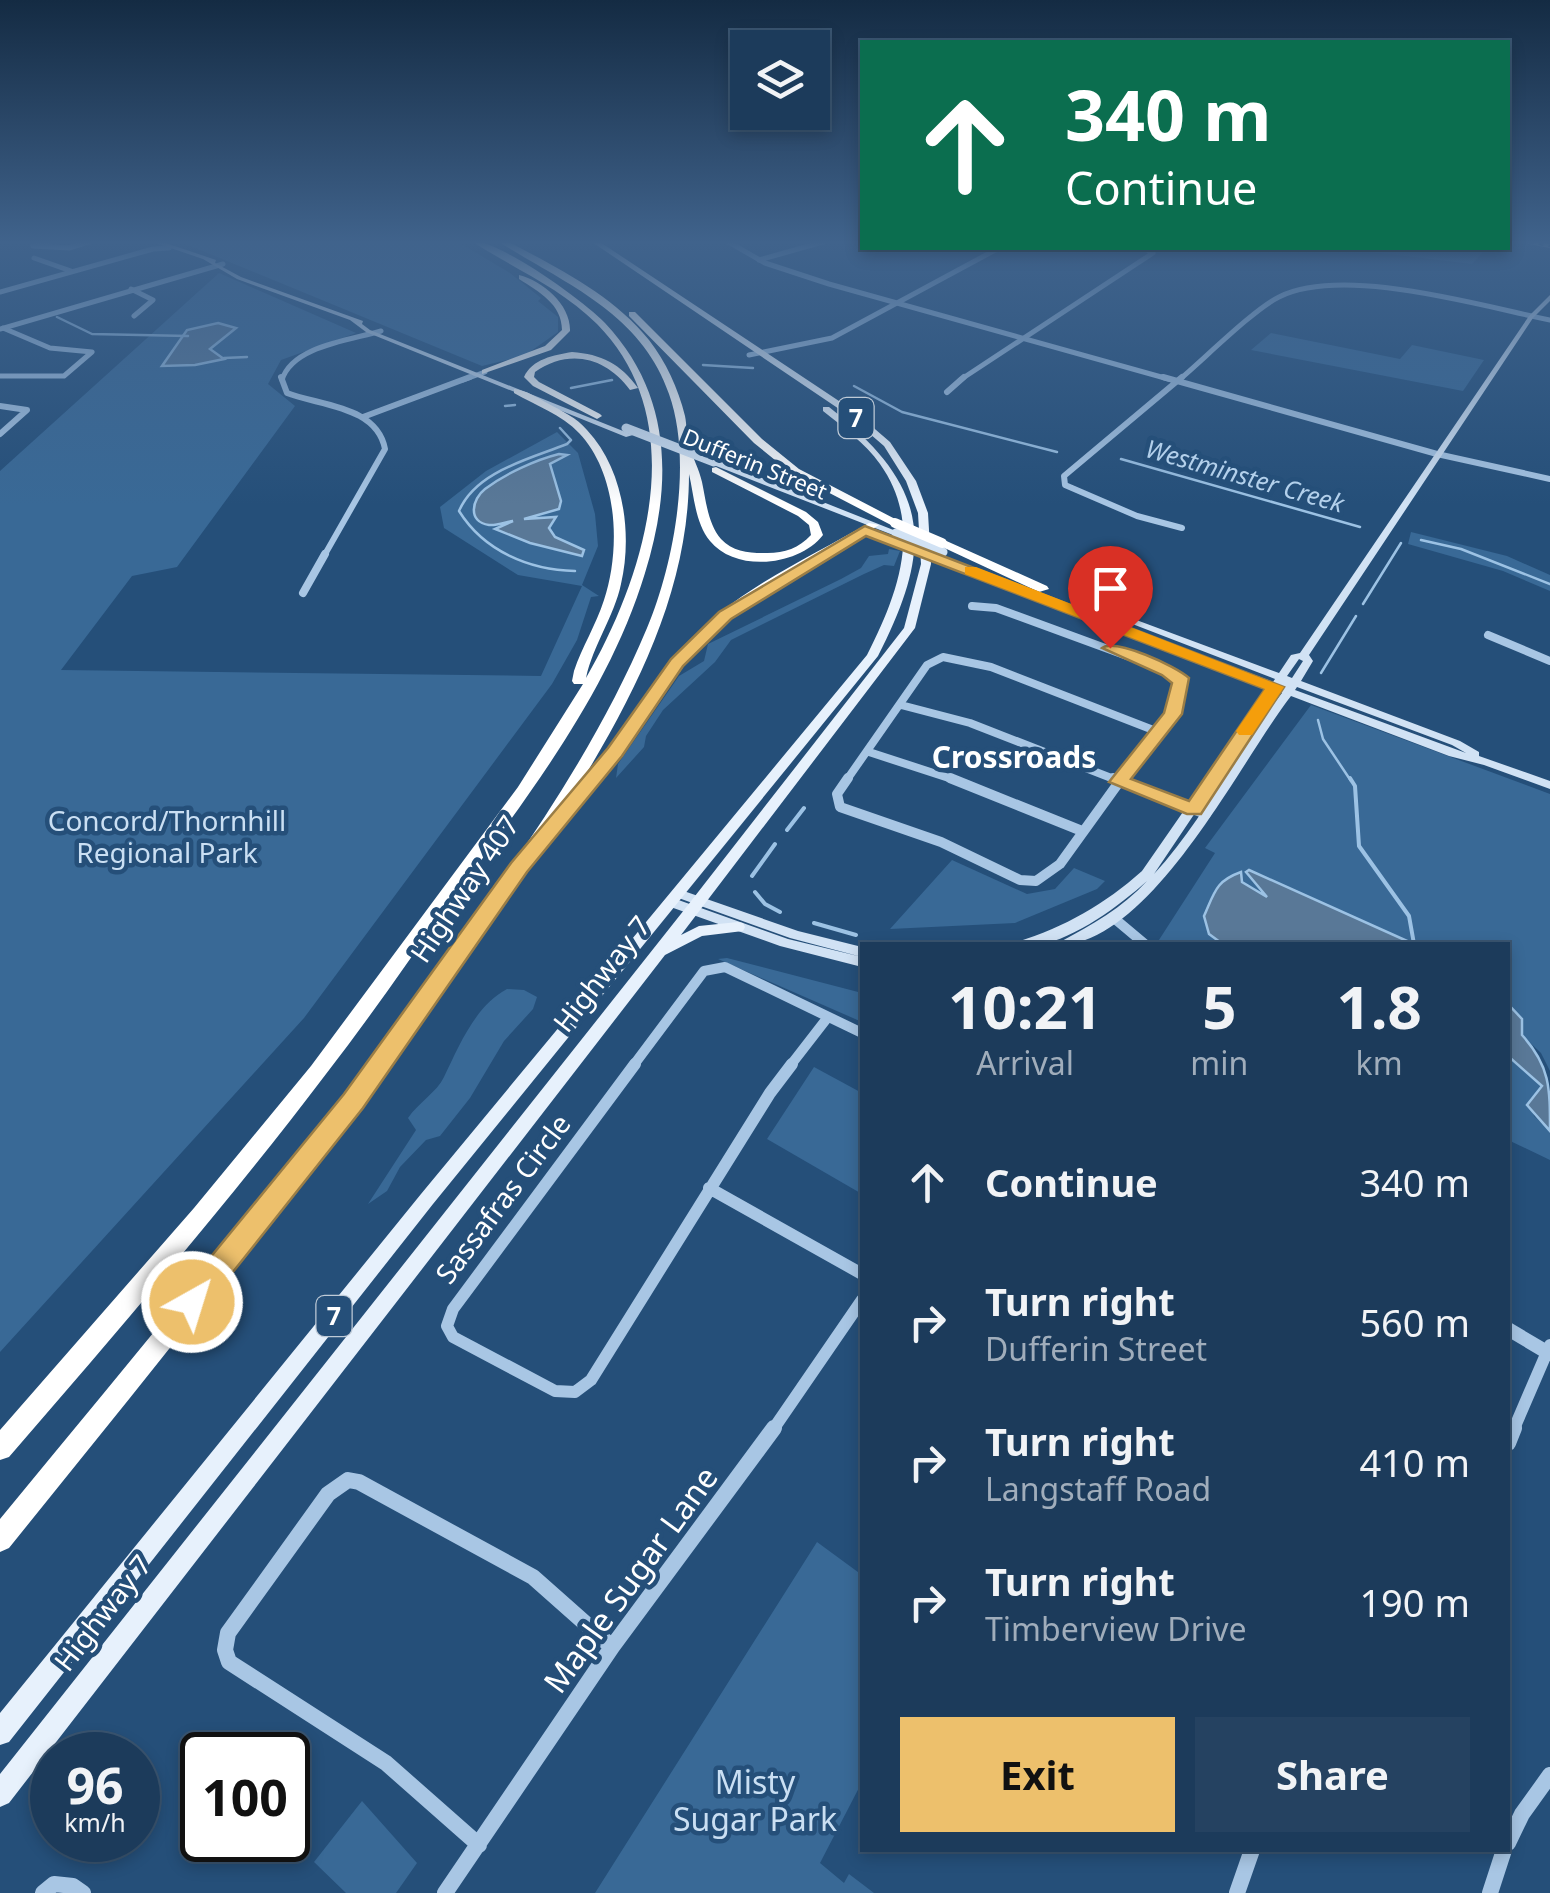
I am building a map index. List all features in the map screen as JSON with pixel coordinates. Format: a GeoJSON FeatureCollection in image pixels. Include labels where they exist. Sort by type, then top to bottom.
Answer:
{"type":"FeatureCollection","features":[{"type":"Feature","properties":{"kind":"highway"},"geometry":{"type":"LineString","coordinates":[[483,374],[548,348],[565,328]]}},
{"type":"Feature","properties":{"kind":"highway","name":"Highway 407"},"geometry":{"type":"LineString","coordinates":[[0,1448],[92,1345],[318,1071],[532,778],[582,694],[634,590],[654,500],[658,462],[649,400],[630,355],[606,328]]}},
{"type":"Feature","properties":{"kind":"highway","name":"Highway 407"},"geometry":{"type":"LineString","coordinates":[[0,1538],[354,1101],[519,868],[615,710],[656,622],[683,513],[682,441],[675,396],[653,354],[633,328]]}},
{"type":"Feature","properties":{"kind":"highway"},"geometry":{"type":"LineString","coordinates":[[648,328],[758,441],[795,471],[896,533],[1043,589]]}},
{"type":"Feature","properties":{"kind":"highway"},"geometry":{"type":"LineString","coordinates":[[596,416],[533,382],[529,377],[531,371],[550,359],[567,357],[602,358],[615,364],[624,372],[645,424],[655,434]]}},
{"type":"Feature","properties":{"kind":"highway"},"geometry":{"type":"LineString","coordinates":[[517,390],[580,427],[596,444],[608,473],[621,535],[619,562],[612,598],[579,678],[582,694]]}},
{"type":"Feature","properties":{"kind":"highway"},"geometry":{"type":"LineString","coordinates":[[682,441],[696,469],[708,533],[714,544],[726,551],[760,558],[810,544],[817,535],[808,518],[715,466]]}},
{"type":"Feature","properties":{"kind":"highway"},"geometry":{"type":"LineString","coordinates":[[519,868],[615,752],[689,649],[725,616],[765,588],[869,528]]}},
{"type":"Feature","properties":{"kind":"main road","name":"Dufferin Street"},"geometry":{"type":"LineString","coordinates":[[369,328],[628,431]]}},
{"type":"Feature","properties":{"kind":"main road","name":"Highway 7"},"geometry":{"type":"LineString","coordinates":[[0,1794],[884,664],[908,628],[926,564],[923,514],[911,481],[887,444],[851,414],[717,328]]}},
{"type":"Feature","properties":{"kind":"main road","name":"Highway 7"},"geometry":{"type":"LineString","coordinates":[[0,1733],[872,656],[898,612],[910,558],[908,514],[874,446],[719,328]]}},
{"type":"Feature","properties":{"kind":"main road"},"geometry":{"type":"LineString","coordinates":[[1071,942],[1115,919],[1157,884],[1285,685],[1308,661],[1304,655],[1437,454],[1527,328]]}},
{"type":"Feature","properties":{"kind":"main road","name":"Dufferin Street"},"geometry":{"type":"LineString","coordinates":[[483,374],[869,528],[896,533],[1285,685]]}},
{"type":"Feature","properties":{"kind":"main road","name":"Dufferin Street"},"geometry":{"type":"LineString","coordinates":[[1043,589],[1453,754],[1488,762],[1550,785]]}},
{"type":"Feature","properties":{"kind":"main road"},"geometry":{"type":"LineString","coordinates":[[1030,942],[1085,922],[1123,896],[1200,812]]}},
{"type":"Feature","properties":{"kind":"main road"},"geometry":{"type":"LineString","coordinates":[[674,898],[860,951]]}},
{"type":"Feature","properties":{"kind":"main road"},"geometry":{"type":"LineString","coordinates":[[696,905],[738,926],[834,958],[860,962]]}},
{"type":"Feature","properties":{"kind":"main road"},"geometry":{"type":"LineString","coordinates":[[650,960],[688,935],[738,926]]}},
{"type":"Feature","properties":{"kind":"street"},"geometry":{"type":"LineString","coordinates":[[755,353],[832,338],[851,328]]}},
{"type":"Feature","properties":{"kind":"street"},"geometry":{"type":"LineString","coordinates":[[985,328],[1437,454],[1550,479]]}},
{"type":"Feature","properties":{"kind":"street"},"geometry":{"type":"LineString","coordinates":[[947,392],[1039,328]]}},
{"type":"Feature","properties":{"kind":"street"},"geometry":{"type":"LineString","coordinates":[[1182,528],[1150,521],[1062,482],[1240,328]]}},
{"type":"Feature","properties":{"kind":"street"},"geometry":{"type":"LineString","coordinates":[[0,376],[64,376],[92,352],[50,348],[1,329]]}},
{"type":"Feature","properties":{"kind":"street"},"geometry":{"type":"LineString","coordinates":[[303,593],[385,448],[381,428],[364,417],[298,399],[287,393],[281,377],[293,362],[378,332]]}},
{"type":"Feature","properties":{"kind":"street"},"geometry":{"type":"LineString","coordinates":[[364,417],[483,374]]}},
{"type":"Feature","properties":{"kind":"street"},"geometry":{"type":"LineString","coordinates":[[0,406],[27,410],[0,434]]}},
{"type":"Feature","properties":{"kind":"street"},"geometry":{"type":"LineString","coordinates":[[972,606],[996,608],[1176,675],[1180,678],[1180,694],[1161,733],[1048,876],[1020,880],[941,842],[836,804],[837,794],[926,665],[942,656],[991,667],[1161,733]]}},
{"type":"Feature","properties":{"kind":"street"},"geometry":{"type":"LineString","coordinates":[[1488,635],[1550,661]]}},
{"type":"Feature","properties":{"kind":"street"},"geometry":{"type":"LineString","coordinates":[[901,706],[970,723],[1200,812]]}},
{"type":"Feature","properties":{"kind":"street"},"geometry":{"type":"LineString","coordinates":[[869,752],[956,780],[1082,831]]}},
{"type":"Feature","properties":{"kind":"street"},"geometry":{"type":"LineString","coordinates":[[1115,919],[1142,942]]}},
{"type":"Feature","properties":{"kind":"street","name":"Sassafras Circle"},"geometry":{"type":"LineString","coordinates":[[828,1017],[770,1093],[591,1380],[574,1392],[556,1391],[453,1337],[447,1326],[452,1309],[704,971],[726,967],[860,1032]]}},
{"type":"Feature","properties":{"kind":"street"},"geometry":{"type":"LineString","coordinates":[[709,1188],[860,1273]]}},
{"type":"Feature","properties":{"kind":"street","name":"Maple Sugar Lane"},"geometry":{"type":"LineString","coordinates":[[445,1893],[612,1647],[726,1496],[860,1303]]}},
{"type":"Feature","properties":{"kind":"street"},"geometry":{"type":"LineString","coordinates":[[1510,1330],[1549,1351],[1510,1439]]}},
{"type":"Feature","properties":{"kind":"street"},"geometry":{"type":"LineString","coordinates":[[479,1845],[386,1763],[229,1662],[225,1650],[228,1633],[328,1494],[348,1480],[359,1482],[533,1577],[612,1647]]}},
{"type":"Feature","properties":{"kind":"street"},"geometry":{"type":"LineString","coordinates":[[1510,1839],[1550,1775]]}},
{"type":"Feature","properties":{"kind":"street"},"geometry":{"type":"LineString","coordinates":[[1238,1893],[1251,1852]]}},
{"type":"Feature","properties":{"kind":"street"},"geometry":{"type":"LineString","coordinates":[[1490,1893],[1504,1852]]}},
{"type":"Feature","properties":{"kind":"street"},"geometry":{"type":"LineString","coordinates":[[43,1893],[54,1884],[73,1886],[82,1893]]}},
{"type":"Feature","properties":{"kind":"green space","name":"Concord/Thornhill Regional Park"},"geometry":{"type":"Polygon","coordinates":[[[158,328],[345,328],[356,333],[281,360],[268,384],[295,406],[177,567],[132,576],[61,670],[541,676],[582,586],[518,575],[444,528],[440,507],[486,471],[557,432],[578,453],[595,514],[598,546],[582,585],[599,596],[591,597],[577,640],[552,684],[304,1018],[0,1352],[0,471],[158,328]]]}},
{"type":"Feature","properties":{"kind":"green space"},"geometry":{"type":"Polygon","coordinates":[[[391,328],[558,328],[524,356],[482,366],[391,328]]]}},
{"type":"Feature","properties":{"kind":"green space"},"geometry":{"type":"Polygon","coordinates":[[[1271,333],[1400,359],[1412,345],[1484,360],[1463,391],[1251,350],[1271,333]]]}},
{"type":"Feature","properties":{"kind":"green space"},"geometry":{"type":"Polygon","coordinates":[[[1411,532],[1507,556],[1550,575],[1550,591],[1503,571],[1408,544],[1411,532]]]}},
{"type":"Feature","properties":{"kind":"green space"},"geometry":{"type":"Polygon","coordinates":[[[889,549],[900,551],[894,566],[884,565],[864,574],[731,640],[715,662],[663,710],[646,736],[644,747],[616,778],[618,764],[679,676],[704,661],[708,644],[841,579],[861,568],[869,556],[888,554],[889,549]]]}},
{"type":"Feature","properties":{"kind":"green space"},"geometry":{"type":"Polygon","coordinates":[[[1311,705],[1550,794],[1550,1071],[1541,1053],[1522,1035],[1522,1019],[1510,1006],[1510,942],[1408,942],[1295,891],[1264,891],[1268,897],[1264,897],[1242,881],[1241,872],[1209,934],[1220,942],[1158,942],[1215,853],[1205,848],[1311,705]]]}},
{"type":"Feature","properties":{"kind":"green space"},"geometry":{"type":"Polygon","coordinates":[[[952,860],[1027,894],[1055,889],[1074,868],[1105,881],[1097,889],[1015,923],[890,929],[952,860]]]}},
{"type":"Feature","properties":{"kind":"green space"},"geometry":{"type":"Polygon","coordinates":[[[727,958],[860,992],[860,1021],[718,959],[727,958]]]}},
{"type":"Feature","properties":{"kind":"green space"},"geometry":{"type":"Polygon","coordinates":[[[507,989],[524,990],[537,997],[533,1009],[504,1041],[470,1098],[440,1136],[426,1140],[400,1167],[387,1191],[368,1204],[416,1130],[408,1118],[441,1082],[477,1016],[507,989]]]}},
{"type":"Feature","properties":{"kind":"green space"},"geometry":{"type":"Polygon","coordinates":[[[1510,1059],[1543,1086],[1530,1099],[1534,1116],[1550,1131],[1550,1160],[1510,1141],[1510,1059]]]}},
{"type":"Feature","properties":{"kind":"green space"},"geometry":{"type":"Polygon","coordinates":[[[814,1067],[860,1092],[860,1193],[767,1139],[814,1067]]]}},
{"type":"Feature","properties":{"kind":"green space","name":"Misty Sugar Park"},"geometry":{"type":"Polygon","coordinates":[[[817,1542],[860,1574],[860,1786],[820,1863],[844,1883],[849,1874],[874,1893],[595,1893],[817,1542]]]}},
{"type":"Feature","properties":{"kind":"green space"},"geometry":{"type":"Polygon","coordinates":[[[362,1801],[417,1863],[396,1893],[346,1893],[314,1862],[362,1801]]]}},
{"type":"Feature","properties":{"kind":"shaded area"},"geometry":{"type":"Polygon","coordinates":[[[236,328],[210,349],[224,359],[162,366],[187,330],[236,328]]]}},
{"type":"Feature","properties":{"kind":"shaded area"},"geometry":{"type":"Polygon","coordinates":[[[559,454],[567,455],[550,464],[561,501],[559,509],[524,519],[556,517],[549,528],[555,537],[584,550],[582,556],[495,529],[513,521],[492,525],[477,520],[475,504],[485,489],[520,468],[559,454]]]}},
{"type":"Feature","properties":{"kind":"shaded area"},"geometry":{"type":"Polygon","coordinates":[[[1249,870],[1409,942],[1220,942],[1209,934],[1204,916],[1221,883],[1241,872],[1242,882],[1267,897],[1246,872],[1249,870]]]}},
{"type":"Feature","properties":{"kind":"shaded area"},"geometry":{"type":"Polygon","coordinates":[[[1510,1006],[1522,1019],[1522,1035],[1543,1067],[1549,1089],[1550,1131],[1527,1105],[1542,1086],[1510,1058],[1510,1006]]]}},
{"type":"Feature","properties":{"kind":"waterway","name":"Westminster Creek"},"geometry":{"type":"LineString","coordinates":[[80,328],[92,334],[188,336]]}},
{"type":"Feature","properties":{"kind":"waterway","name":"Westminster Creek"},"geometry":{"type":"LineString","coordinates":[[224,358],[247,357]]}},
{"type":"Feature","properties":{"kind":"waterway","name":"Westminster Creek"},"geometry":{"type":"LineString","coordinates":[[703,365],[753,368]]}},
{"type":"Feature","properties":{"kind":"waterway","name":"Westminster Creek"},"geometry":{"type":"LineString","coordinates":[[571,388],[612,380]]}},
{"type":"Feature","properties":{"kind":"waterway","name":"Westminster Creek"},"geometry":{"type":"LineString","coordinates":[[854,386],[902,412],[1057,452]]}},
{"type":"Feature","properties":{"kind":"waterway","name":"Westminster Creek"},"geometry":{"type":"LineString","coordinates":[[505,406],[515,405]]}},
{"type":"Feature","properties":{"kind":"waterway"},"geometry":{"type":"LineString","coordinates":[[560,428],[571,440],[567,444],[491,476],[467,497],[459,511],[481,537],[509,556],[541,567],[575,571]]}},
{"type":"Feature","properties":{"kind":"waterway","name":"Westminster Creek"},"geometry":{"type":"LineString","coordinates":[[1121,459],[1360,527]]}},
{"type":"Feature","properties":{"kind":"waterway","name":"Westminster Creek"},"geometry":{"type":"LineString","coordinates":[[1421,540],[1461,549],[1550,584]]}},
{"type":"Feature","properties":{"kind":"waterway"},"geometry":{"type":"LineString","coordinates":[[1363,604],[1401,543]]}},
{"type":"Feature","properties":{"kind":"waterway"},"geometry":{"type":"LineString","coordinates":[[1321,673],[1356,616]]}},
{"type":"Feature","properties":{"kind":"waterway"},"geometry":{"type":"LineString","coordinates":[[1318,720],[1323,739],[1351,781]]}},
{"type":"Feature","properties":{"kind":"waterway"},"geometry":{"type":"LineString","coordinates":[[1350,778],[1355,786],[1359,846],[1409,916],[1414,942]]}},
{"type":"Feature","properties":{"kind":"waterway"},"geometry":{"type":"LineString","coordinates":[[787,830],[804,808]]}},
{"type":"Feature","properties":{"kind":"waterway"},"geometry":{"type":"LineString","coordinates":[[752,876],[775,844]]}},
{"type":"Feature","properties":{"kind":"waterway"},"geometry":{"type":"LineString","coordinates":[[755,892],[765,904],[780,912]]}},
{"type":"Feature","properties":{"kind":"waterway"},"geometry":{"type":"LineString","coordinates":[[814,923],[856,935]]}},
{"type":"Feature","properties":{"kind":"slow traffic"},"geometry":{"type":"LineString","coordinates":[[970,571],[1276,687],[1246,731]]}},
{"type":"Feature","properties":{"kind":"district","name":"Crossroads"},"geometry":{"type":"Point","coordinates":[1014,758]}},
{"type":"Feature","properties":{"kind":"route"},"geometry":{"type":"LineString","coordinates":[[192,1302],[354,1101],[519,868],[615,752],[677,662],[725,616],[865,530],[1276,687],[1194,810],[1119,782],[1173,714],[1181,683],[1168,671],[1110,648]]}}]}
